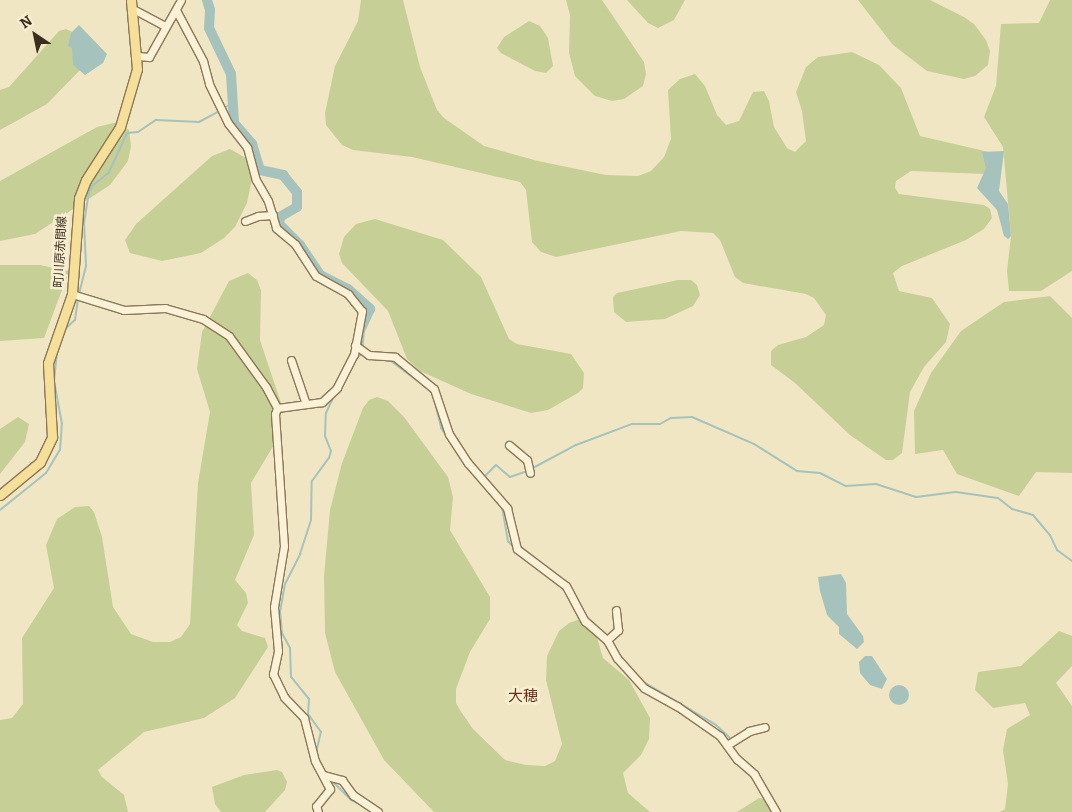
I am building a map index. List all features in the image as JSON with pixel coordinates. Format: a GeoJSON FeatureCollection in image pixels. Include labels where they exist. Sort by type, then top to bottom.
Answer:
{"type":"FeatureCollection","features":[{"type":"Feature","properties":{"kind":"main road","name":"町川原赤間線"},"geometry":{"type":"LineString","coordinates":[[0,495],[35,468],[48,449],[52,428],[47,380],[49,357],[72,294],[79,198],[86,180],[125,117],[138,56],[132,4]]}},
{"type":"Feature","properties":{"kind":"street"},"geometry":{"type":"LineString","coordinates":[[145,66],[181,0]]}},
{"type":"Feature","properties":{"kind":"street"},"geometry":{"type":"LineString","coordinates":[[132,4],[166,26]]}},
{"type":"Feature","properties":{"kind":"street"},"geometry":{"type":"LineString","coordinates":[[176,10],[196,47],[209,84],[228,124],[247,147],[256,180],[273,215],[276,228],[295,244],[316,276],[348,294],[359,305],[361,317],[355,345],[348,370],[337,388],[322,402],[277,408]]}},
{"type":"Feature","properties":{"kind":"street"},"geometry":{"type":"LineString","coordinates":[[138,56],[149,57]]}},
{"type":"Feature","properties":{"kind":"street"},"geometry":{"type":"LineString","coordinates":[[245,221],[258,216],[273,215]]}},
{"type":"Feature","properties":{"kind":"street"},"geometry":{"type":"LineString","coordinates":[[72,294],[124,310],[165,308],[203,319],[229,336],[266,387],[277,408],[275,423],[278,486],[284,546],[274,607],[278,651],[273,674],[284,697],[297,707],[304,718],[315,761],[330,789],[316,806],[318,812]]}},
{"type":"Feature","properties":{"kind":"street"},"geometry":{"type":"LineString","coordinates":[[355,345],[369,354],[395,358],[434,388],[448,434],[468,463],[507,508],[517,549],[566,586],[585,622],[607,640],[617,658],[644,688],[677,706],[720,736],[754,774],[776,812]]}},
{"type":"Feature","properties":{"kind":"street"},"geometry":{"type":"LineString","coordinates":[[291,360],[306,404]]}},
{"type":"Feature","properties":{"kind":"street"},"geometry":{"type":"LineString","coordinates":[[509,445],[527,460],[530,473]]}},
{"type":"Feature","properties":{"kind":"street"},"geometry":{"type":"LineString","coordinates":[[607,640],[618,630],[616,610]]}},
{"type":"Feature","properties":{"kind":"street"},"geometry":{"type":"LineString","coordinates":[[727,745],[749,731],[765,727]]}},
{"type":"Feature","properties":{"kind":"street"},"geometry":{"type":"LineString","coordinates":[[323,775],[342,780],[354,795],[378,812]]}},
{"type":"Feature","properties":{"kind":"green space"},"geometry":{"type":"Polygon","coordinates":[[[361,0],[403,0],[420,67],[437,110],[444,118],[484,146],[538,161],[606,175],[638,176],[651,171],[664,157],[671,139],[668,90],[680,79],[695,74],[705,86],[717,115],[726,125],[739,121],[753,92],[764,91],[769,101],[774,127],[787,148],[795,152],[806,141],[802,111],[796,92],[806,67],[818,57],[852,52],[879,65],[901,88],[920,136],[989,152],[985,174],[911,171],[896,181],[895,188],[899,194],[984,205],[990,209],[992,218],[984,229],[966,240],[902,266],[893,273],[899,291],[932,298],[950,324],[946,342],[924,367],[910,392],[902,453],[893,460],[886,460],[850,435],[795,383],[771,365],[771,351],[778,345],[806,337],[824,325],[826,315],[814,298],[806,294],[743,283],[735,277],[720,240],[713,233],[681,231],[556,257],[541,252],[532,242],[526,190],[520,182],[412,157],[353,150],[342,145],[326,125],[325,113],[335,66],[358,21],[361,0]]]}},
{"type":"Feature","properties":{"kind":"green space"},"geometry":{"type":"Polygon","coordinates":[[[566,0],[602,0],[644,62],[646,74],[643,86],[624,99],[612,101],[595,96],[575,76],[569,53],[570,15],[566,0]]]}},
{"type":"Feature","properties":{"kind":"green space"},"geometry":{"type":"Polygon","coordinates":[[[627,0],[685,0],[674,20],[658,28],[648,23],[627,0]]]}},
{"type":"Feature","properties":{"kind":"green space"},"geometry":{"type":"Polygon","coordinates":[[[858,0],[930,0],[964,17],[974,24],[986,40],[990,51],[988,65],[975,76],[964,79],[927,71],[893,45],[858,0]]]}},
{"type":"Feature","properties":{"kind":"green space"},"geometry":{"type":"Polygon","coordinates":[[[1050,0],[1072,0],[1072,271],[1041,291],[1009,291],[1007,271],[1011,236],[1003,147],[984,117],[996,86],[1001,24],[1039,23],[1050,0]]]}},
{"type":"Feature","properties":{"kind":"green space"},"geometry":{"type":"Polygon","coordinates":[[[529,21],[540,26],[548,38],[553,66],[546,73],[535,71],[501,53],[497,48],[504,37],[529,21]]]}},
{"type":"Feature","properties":{"kind":"green space"},"geometry":{"type":"Polygon","coordinates":[[[66,29],[75,33],[83,67],[47,104],[0,130],[0,90],[9,87],[59,31],[66,29]]]}},
{"type":"Feature","properties":{"kind":"green space"},"geometry":{"type":"Polygon","coordinates":[[[118,122],[129,130],[131,146],[128,161],[110,185],[35,234],[0,241],[0,181],[97,127],[118,122]]]}},
{"type":"Feature","properties":{"kind":"green space"},"geometry":{"type":"Polygon","coordinates":[[[230,149],[246,158],[253,174],[247,203],[235,227],[224,238],[201,253],[162,261],[130,253],[125,240],[136,224],[212,156],[230,149]]]}},
{"type":"Feature","properties":{"kind":"green space"},"geometry":{"type":"Polygon","coordinates":[[[375,219],[443,240],[481,277],[509,339],[517,344],[571,354],[584,373],[583,388],[578,393],[548,410],[531,413],[471,394],[420,371],[407,359],[388,311],[342,263],[339,254],[344,237],[356,224],[375,219]]]}},
{"type":"Feature","properties":{"kind":"green space"},"geometry":{"type":"Polygon","coordinates":[[[0,265],[40,265],[69,271],[44,338],[0,341],[0,265]]]}},
{"type":"Feature","properties":{"kind":"green space"},"geometry":{"type":"Polygon","coordinates":[[[248,273],[257,280],[261,290],[260,340],[282,406],[274,445],[251,483],[254,535],[235,580],[246,593],[248,603],[237,625],[242,631],[265,638],[268,647],[235,698],[204,718],[144,732],[98,770],[102,777],[124,795],[128,812],[0,812],[0,720],[12,718],[23,704],[22,638],[54,588],[46,545],[57,519],[75,507],[89,506],[94,512],[102,537],[113,607],[131,634],[153,642],[170,642],[181,637],[190,624],[198,483],[210,412],[197,369],[202,332],[229,281],[248,273]]]}},
{"type":"Feature","properties":{"kind":"green space"},"geometry":{"type":"Polygon","coordinates":[[[678,280],[691,280],[697,285],[700,295],[693,306],[665,319],[626,322],[614,312],[613,297],[617,293],[678,280]]]}},
{"type":"Feature","properties":{"kind":"green space"},"geometry":{"type":"Polygon","coordinates":[[[1050,296],[1072,318],[1072,473],[1036,472],[1019,496],[957,474],[943,450],[915,454],[914,411],[931,373],[961,331],[1004,302],[1050,296]]]}},
{"type":"Feature","properties":{"kind":"green space"},"geometry":{"type":"Polygon","coordinates":[[[377,397],[388,401],[404,417],[448,477],[453,497],[450,530],[490,597],[490,619],[470,652],[456,689],[456,703],[460,710],[473,729],[505,760],[526,765],[545,766],[555,761],[562,744],[546,680],[547,656],[559,631],[569,623],[583,618],[596,634],[603,658],[629,680],[650,718],[649,739],[641,755],[623,773],[628,793],[650,812],[434,812],[384,760],[335,672],[325,633],[324,576],[330,510],[342,463],[363,408],[369,400],[377,397]]]}},
{"type":"Feature","properties":{"kind":"green space"},"geometry":{"type":"Polygon","coordinates":[[[18,417],[29,424],[25,442],[0,474],[0,429],[18,417]]]}},
{"type":"Feature","properties":{"kind":"green space"},"geometry":{"type":"Polygon","coordinates":[[[1059,631],[1072,636],[1072,666],[1056,683],[1072,706],[1072,812],[1000,812],[1005,809],[1008,784],[1003,750],[1007,729],[1030,715],[1025,703],[993,708],[975,690],[978,672],[1021,666],[1059,631]]]}},
{"type":"Feature","properties":{"kind":"green space"},"geometry":{"type":"Polygon","coordinates":[[[277,770],[282,772],[287,782],[285,790],[265,812],[221,812],[215,804],[212,787],[244,775],[277,770]]]}},
{"type":"Feature","properties":{"kind":"green space"},"geometry":{"type":"Polygon","coordinates":[[[759,798],[766,799],[775,812],[737,812],[759,798]]]}},
{"type":"Feature","properties":{"kind":"water"},"geometry":{"type":"Polygon","coordinates":[[[79,25],[107,54],[103,63],[85,75],[73,65],[72,48],[68,46],[71,33],[79,25]]]}},
{"type":"Feature","properties":{"kind":"water"},"geometry":{"type":"Polygon","coordinates":[[[1004,151],[999,191],[1008,204],[1011,236],[1008,239],[1004,236],[997,210],[977,188],[986,168],[982,152],[1004,151]]]}},
{"type":"Feature","properties":{"kind":"water"},"geometry":{"type":"Polygon","coordinates":[[[841,574],[846,583],[847,614],[863,636],[864,642],[857,649],[839,634],[839,627],[827,615],[820,591],[818,577],[841,574]]]}},
{"type":"Feature","properties":{"kind":"water"},"geometry":{"type":"Polygon","coordinates":[[[865,656],[872,656],[887,679],[882,689],[870,685],[860,673],[859,662],[865,656]]]}},
{"type":"Feature","properties":{"kind":"water"},"geometry":{"type":"Polygon","coordinates":[[[899,685],[906,688],[909,695],[906,702],[899,705],[892,702],[889,695],[892,688],[899,685]]]}},
{"type":"Feature","properties":{"kind":"waterway"},"geometry":{"type":"LineString","coordinates":[[207,0],[210,10],[209,28],[231,74],[234,123],[252,144],[260,170],[283,175],[297,192],[297,207],[280,217],[279,224],[300,245],[320,275],[348,289],[370,309],[360,330],[358,352]]}},
{"type":"Feature","properties":{"kind":"waterway"},"geometry":{"type":"LineString","coordinates":[[224,108],[231,104]]}},
{"type":"Feature","properties":{"kind":"waterway"},"geometry":{"type":"LineString","coordinates":[[79,294],[86,265],[84,223],[89,193],[92,186],[109,172],[127,133],[138,132],[156,120],[199,122],[220,111]]}},
{"type":"Feature","properties":{"kind":"waterway"},"geometry":{"type":"LineString","coordinates":[[63,331],[75,320],[78,299]]}},
{"type":"Feature","properties":{"kind":"waterway"},"geometry":{"type":"LineString","coordinates":[[0,510],[46,473],[60,450],[62,424],[54,381],[57,350]]}},
{"type":"Feature","properties":{"kind":"waterway"},"geometry":{"type":"LineString","coordinates":[[339,391],[358,352],[362,354]]}},
{"type":"Feature","properties":{"kind":"waterway"},"geometry":{"type":"LineString","coordinates":[[378,359],[391,361],[427,388]]}},
{"type":"Feature","properties":{"kind":"waterway"},"geometry":{"type":"LineString","coordinates":[[321,765],[316,753],[321,732],[308,714],[309,699],[291,677],[290,648],[282,633],[280,612],[285,584],[300,554],[311,520],[312,481],[329,458],[331,451],[325,436],[326,413],[334,396]]}},
{"type":"Feature","properties":{"kind":"waterway"},"geometry":{"type":"LineString","coordinates":[[434,399],[441,428],[451,443]]}},
{"type":"Feature","properties":{"kind":"waterway"},"geometry":{"type":"LineString","coordinates":[[531,469],[576,445],[632,424],[660,424],[671,418],[692,417],[754,444],[797,471],[820,473],[846,486],[876,484],[916,497],[956,492],[998,498],[1012,509],[1033,515],[1050,535],[1057,550],[1072,561]]}},
{"type":"Feature","properties":{"kind":"waterway"},"geometry":{"type":"LineString","coordinates":[[483,478],[496,465],[510,477],[527,471]]}},
{"type":"Feature","properties":{"kind":"waterway"},"geometry":{"type":"LineString","coordinates":[[502,507],[508,541],[513,547]]}},
{"type":"Feature","properties":{"kind":"waterway"},"geometry":{"type":"LineString","coordinates":[[527,561],[557,584]]}},
{"type":"Feature","properties":{"kind":"waterway"},"geometry":{"type":"LineString","coordinates":[[642,681],[716,725],[731,739]]}},
{"type":"Feature","properties":{"kind":"waterway"},"geometry":{"type":"LineString","coordinates":[[332,781],[351,800],[360,804]]}},
{"type":"Feature","properties":{"kind":"district","name":"大穂"},"geometry":{"type":"Point","coordinates":[523,697]}}]}
